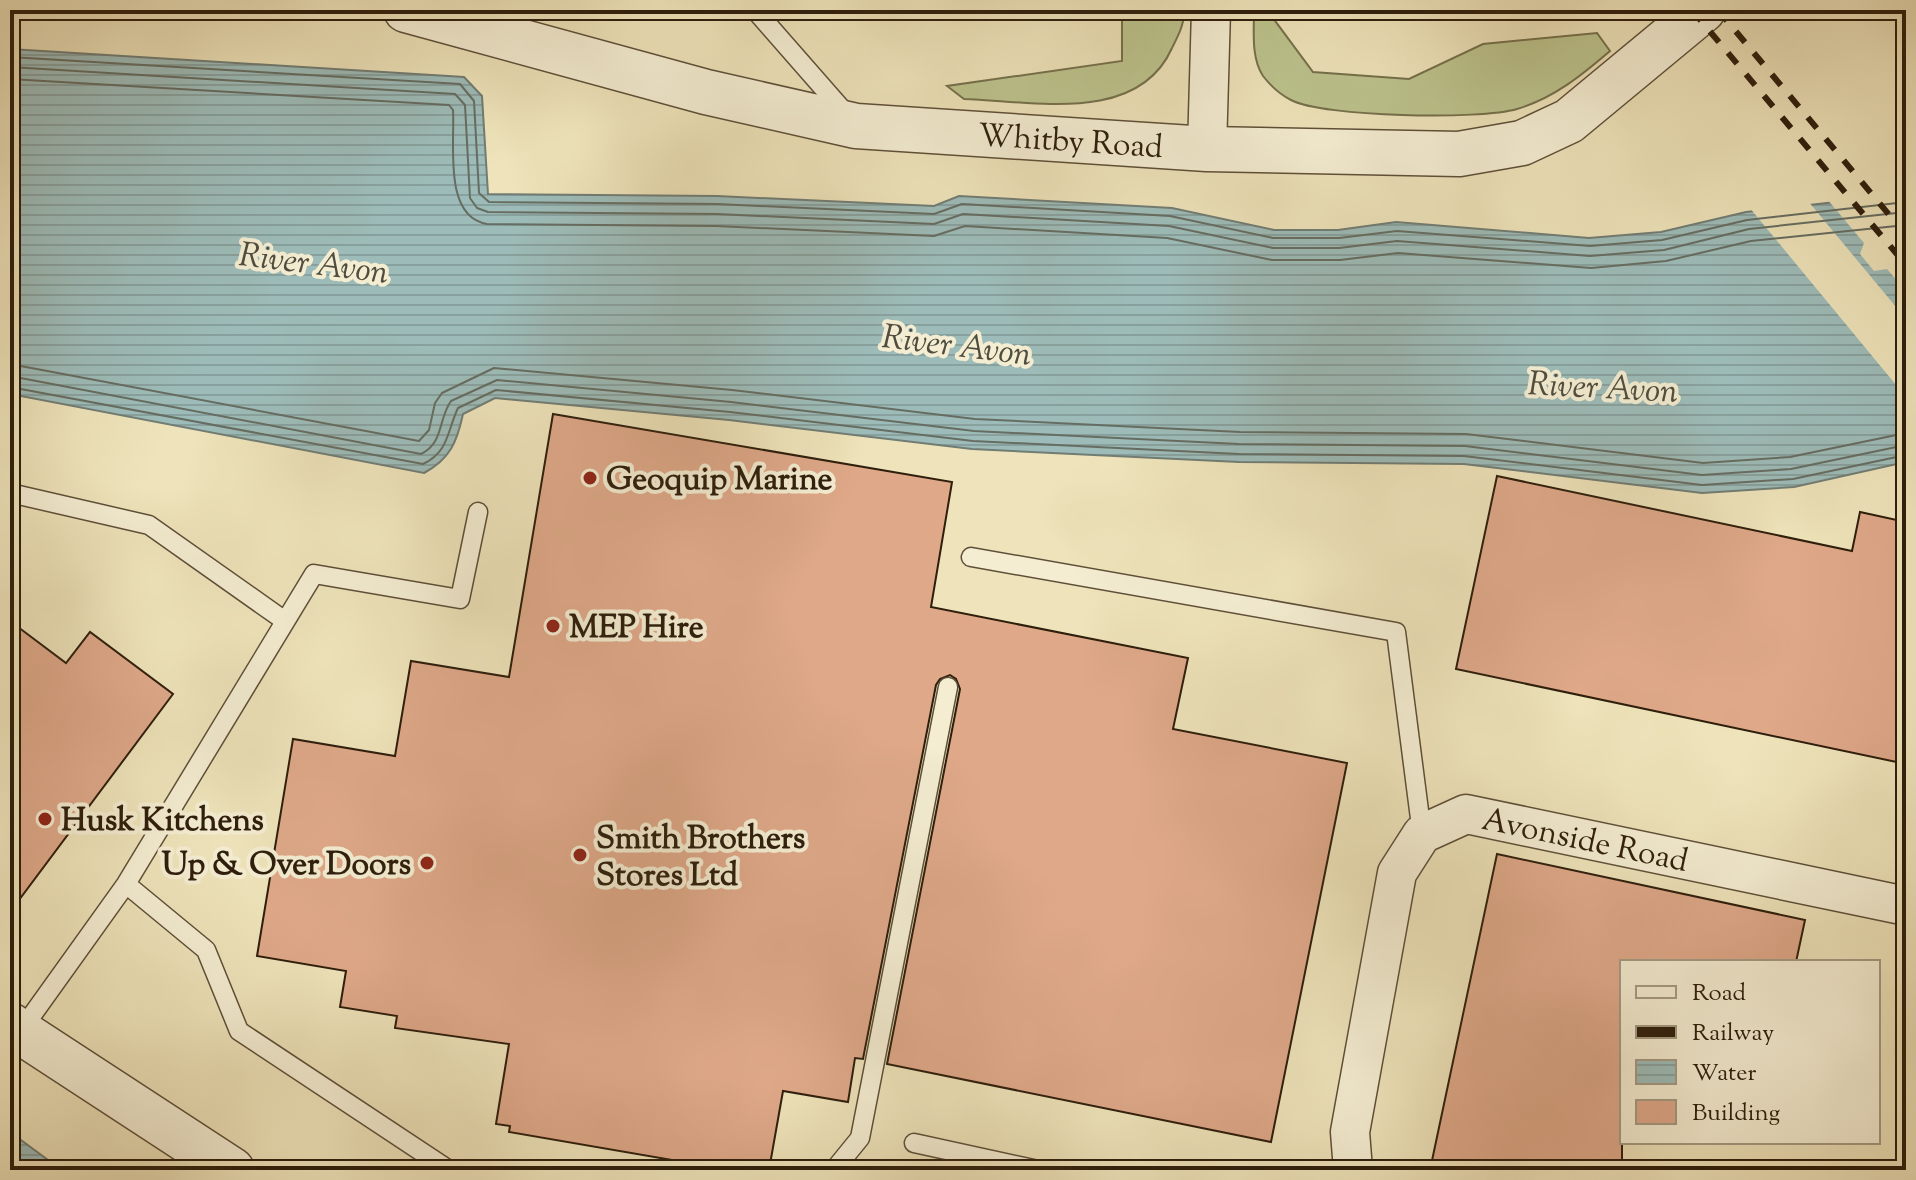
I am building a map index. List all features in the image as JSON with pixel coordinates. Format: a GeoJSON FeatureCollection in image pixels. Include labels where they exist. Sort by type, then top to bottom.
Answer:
{"type":"FeatureCollection","features":[{"type":"Feature","properties":{"kind":"street","name":"Whitby Road"},"geometry":{"type":"LineString","coordinates":[[406,10],[706,92],[856,126],[1207,149],[1459,154],[1522,143],[1569,121],[1703,10]]}},
{"type":"Feature","properties":{"kind":"street"},"geometry":{"type":"LineString","coordinates":[[1207,149],[1211,10]]}},
{"type":"Feature","properties":{"kind":"street","name":"Avonside Road"},"geometry":{"type":"LineString","coordinates":[[1422,834],[1466,814],[1906,906]]}},
{"type":"Feature","properties":{"kind":"street"},"geometry":{"type":"LineString","coordinates":[[1353,1170],[1350,1132],[1397,873],[1422,834]]}},
{"type":"Feature","properties":{"kind":"street"},"geometry":{"type":"LineString","coordinates":[[15,1028],[232,1170]]}},
{"type":"Feature","properties":{"kind":"lane"},"geometry":{"type":"LineString","coordinates":[[755,10],[856,126]]}},
{"type":"Feature","properties":{"kind":"lane"},"geometry":{"type":"LineString","coordinates":[[10,493],[149,525],[285,621]]}},
{"type":"Feature","properties":{"kind":"lane"},"geometry":{"type":"LineString","coordinates":[[15,1028],[126,884],[314,574],[460,599],[478,512]]}},
{"type":"Feature","properties":{"kind":"lane"},"geometry":{"type":"LineString","coordinates":[[971,557],[1396,632],[1422,834]]}},
{"type":"Feature","properties":{"kind":"lane"},"geometry":{"type":"LineString","coordinates":[[834,1170],[860,1138],[948,687]]}},
{"type":"Feature","properties":{"kind":"lane"},"geometry":{"type":"LineString","coordinates":[[126,884],[206,950],[239,1031],[449,1170]]}},
{"type":"Feature","properties":{"kind":"lane"},"geometry":{"type":"LineString","coordinates":[[914,1143],[1038,1170]]}},
{"type":"Feature","properties":{"kind":"green space"},"geometry":{"type":"Polygon","coordinates":[[[1254,10],[1267,10],[1313,72],[1409,79],[1483,44],[1597,33],[1610,51],[1555,92],[1517,109],[1471,115],[1402,115],[1335,110],[1291,100],[1263,76],[1255,53],[1254,10]]]}},
{"type":"Feature","properties":{"kind":"green space"},"geometry":{"type":"Polygon","coordinates":[[[1131,11],[1184,13],[1182,27],[1172,48],[1156,72],[1135,89],[1109,99],[1051,104],[964,99],[947,86],[1122,61],[1122,19],[1131,11]]]}},
{"type":"Feature","properties":{"kind":"water","name":"River Avon"},"geometry":{"type":"Polygon","coordinates":[[[10,49],[464,77],[482,96],[488,194],[717,196],[934,206],[959,196],[1172,208],[1274,230],[1338,230],[1396,222],[1589,238],[1661,232],[1746,212],[1906,194],[1906,462],[1794,487],[1702,493],[1464,464],[1239,462],[972,449],[729,420],[495,398],[463,414],[451,449],[440,462],[424,473],[10,394],[10,49]]]}},
{"type":"Feature","properties":{"kind":"water"},"geometry":{"type":"Polygon","coordinates":[[[10,1132],[59,1168],[63,1170],[10,1170],[10,1132]]]}},
{"type":"Feature","properties":{"kind":"pier"},"geometry":{"type":"Polygon","coordinates":[[[1900,191],[1906,198],[1906,291],[1887,269],[1874,271],[1860,254],[1864,243],[1827,199],[1900,191]]]}},
{"type":"Feature","properties":{"kind":"pier"},"geometry":{"type":"Polygon","coordinates":[[[1808,201],[1906,319],[1906,397],[1749,207],[1808,201]]]}},
{"type":"Feature","properties":{"kind":"building"},"geometry":{"type":"Polygon","coordinates":[[[553,414],[952,482],[931,607],[1188,658],[1173,729],[1347,763],[1271,1142],[887,1064],[960,689],[956,679],[950,675],[940,679],[936,685],[863,1059],[855,1058],[848,1102],[783,1091],[769,1170],[730,1170],[509,1132],[510,1126],[496,1124],[509,1044],[395,1028],[397,1016],[340,1007],[346,971],[257,956],[293,739],[395,756],[411,661],[509,677],[553,414]]]}},
{"type":"Feature","properties":{"kind":"building"},"geometry":{"type":"Polygon","coordinates":[[[1497,476],[1852,551],[1860,512],[1906,522],[1906,764],[1456,669],[1497,476]]]}},
{"type":"Feature","properties":{"kind":"building","name":"Husk Kitchens"},"geometry":{"type":"Polygon","coordinates":[[[10,621],[66,663],[90,632],[173,694],[10,912],[10,621]]]}},
{"type":"Feature","properties":{"kind":"building"},"geometry":{"type":"Polygon","coordinates":[[[1497,854],[1805,920],[1796,960],[1620,960],[1622,1170],[1430,1170],[1497,854]]]}},
{"type":"Feature","properties":{"kind":"ferry route"},"geometry":{"type":"LineString","coordinates":[[10,1163],[19,1170]]}},
{"type":"Feature","properties":{"kind":"railway"},"geometry":{"type":"LineString","coordinates":[[1692,10],[1906,265]]}},
{"type":"Feature","properties":{"kind":"railway"},"geometry":{"type":"LineString","coordinates":[[1718,10],[1906,235]]}},
{"type":"Feature","properties":{"kind":"place","name":"Geoquip Marine"},"geometry":{"type":"Point","coordinates":[590,478]}},
{"type":"Feature","properties":{"kind":"place","name":"MEP Hire"},"geometry":{"type":"Point","coordinates":[553,626]}},
{"type":"Feature","properties":{"kind":"place","name":"Husk Kitchens"},"geometry":{"type":"Point","coordinates":[45,819]}},
{"type":"Feature","properties":{"kind":"place","name":"Smith Brothers Stores Ltd"},"geometry":{"type":"Point","coordinates":[580,855]}},
{"type":"Feature","properties":{"kind":"place","name":"Up & Over Doors"},"geometry":{"type":"Point","coordinates":[427,863]}}]}
